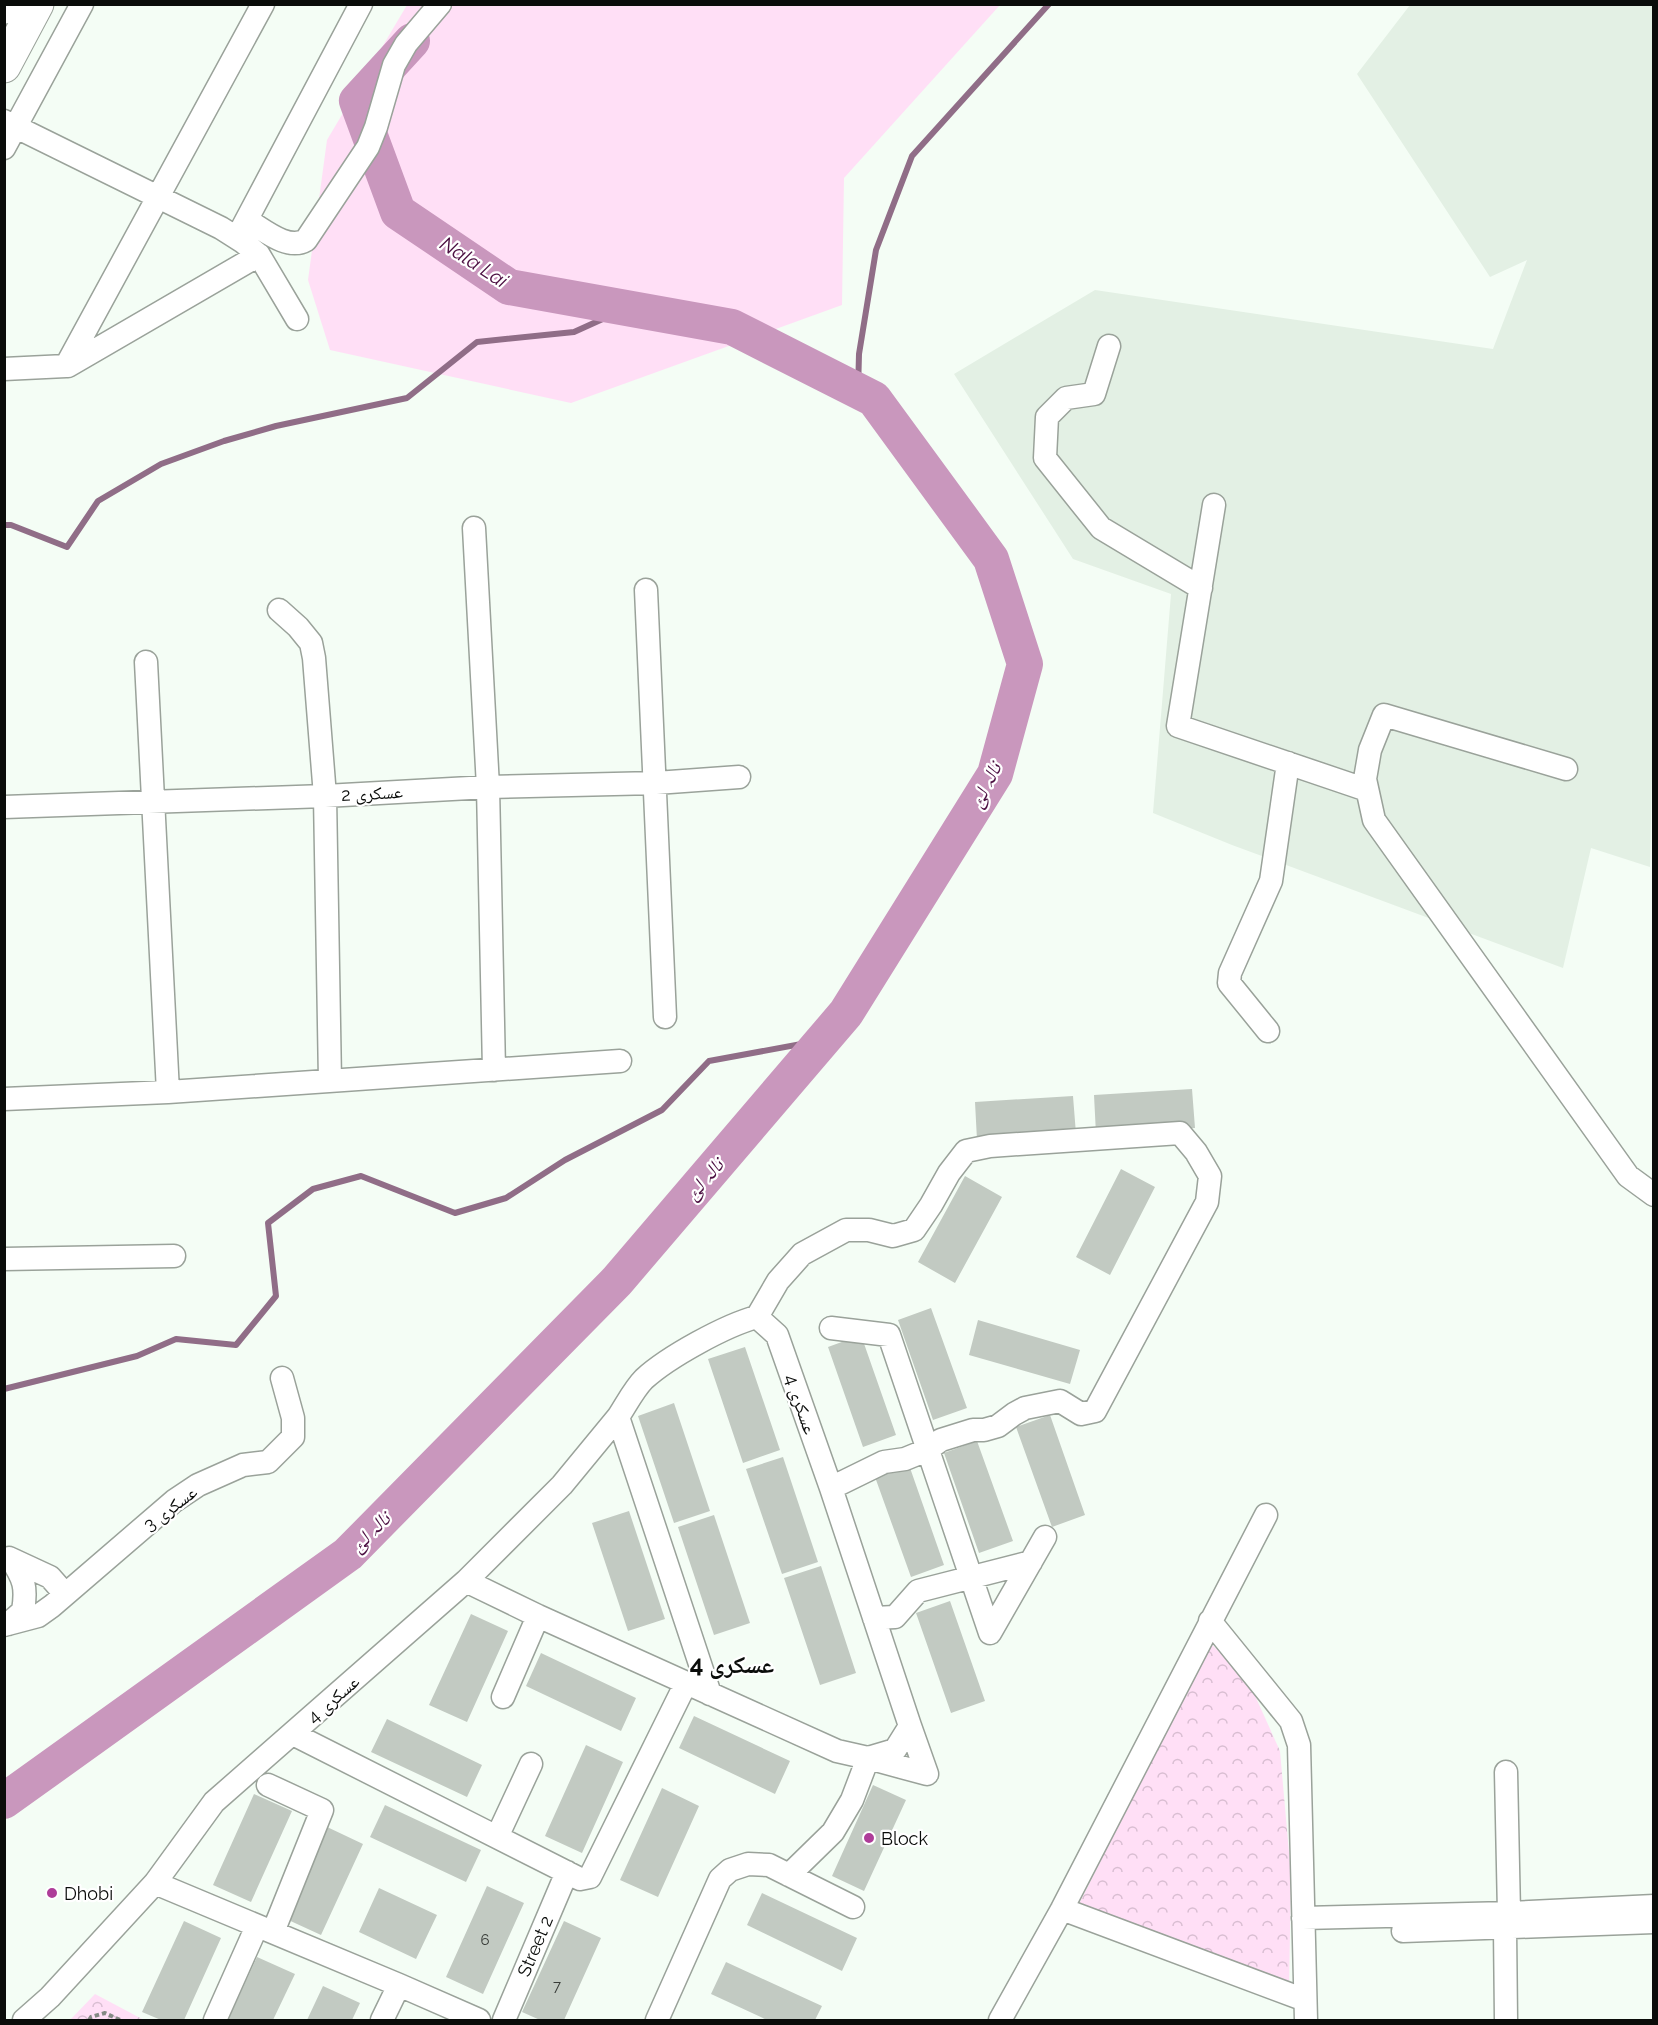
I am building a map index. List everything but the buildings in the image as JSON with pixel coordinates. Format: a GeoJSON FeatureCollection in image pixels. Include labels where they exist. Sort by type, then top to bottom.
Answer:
{"type":"FeatureCollection","features":[{"type":"Feature","properties":{"kind":"main road"},"geometry":{"type":"LineString","coordinates":[[4,66],[37,4]]}},
{"type":"Feature","properties":{"kind":"street"},"geometry":{"type":"LineString","coordinates":[[4,148],[10,124],[82,4]]}},
{"type":"Feature","properties":{"kind":"street"},"geometry":{"type":"LineString","coordinates":[[66,366],[263,4]]}},
{"type":"Feature","properties":{"kind":"street"},"geometry":{"type":"LineString","coordinates":[[242,229],[361,4]]}},
{"type":"Feature","properties":{"kind":"street"},"geometry":{"type":"LineString","coordinates":[[10,124],[158,197],[242,229],[300,244],[306,240],[368,147],[394,65],[406,44],[434,6]]}},
{"type":"Feature","properties":{"kind":"street"},"geometry":{"type":"LineString","coordinates":[[242,229],[297,319]]}},
{"type":"Feature","properties":{"kind":"street"},"geometry":{"type":"LineString","coordinates":[[4,369],[66,366],[259,255]]}},
{"type":"Feature","properties":{"kind":"street"},"geometry":{"type":"LineString","coordinates":[[1108,346],[1094,394],[1066,398],[1047,417],[1045,458],[1101,528],[1201,588]]}},
{"type":"Feature","properties":{"kind":"street"},"geometry":{"type":"LineString","coordinates":[[1214,505],[1179,726],[1367,790]]}},
{"type":"Feature","properties":{"kind":"street"},"geometry":{"type":"LineString","coordinates":[[474,528],[488,787],[494,1070]]}},
{"type":"Feature","properties":{"kind":"street"},"geometry":{"type":"LineString","coordinates":[[646,590],[665,1017]]}},
{"type":"Feature","properties":{"kind":"street"},"geometry":{"type":"LineString","coordinates":[[279,610],[298,627],[311,643],[314,658],[325,796],[330,1081]]}},
{"type":"Feature","properties":{"kind":"street"},"geometry":{"type":"LineString","coordinates":[[146,662],[168,1092]]}},
{"type":"Feature","properties":{"kind":"street"},"geometry":{"type":"LineString","coordinates":[[1566,769],[1384,715],[1370,750],[1365,779],[1374,820],[1628,1176],[1653,1195]]}},
{"type":"Feature","properties":{"kind":"street"},"geometry":{"type":"LineString","coordinates":[[1268,1031],[1229,983],[1230,973],[1270,881],[1288,763]]}},
{"type":"Feature","properties":{"kind":"street","name":"عسکری 2"},"geometry":{"type":"LineString","coordinates":[[4,807],[325,796],[488,787],[656,783],[739,777]]}},
{"type":"Feature","properties":{"kind":"street"},"geometry":{"type":"LineString","coordinates":[[4,1099],[168,1092],[620,1061]]}},
{"type":"Feature","properties":{"kind":"street"},"geometry":{"type":"LineString","coordinates":[[710,1694],[618,1417],[643,1380],[677,1356],[737,1322],[757,1317],[778,1281],[802,1254],[846,1230],[868,1230],[892,1236],[914,1230],[949,1173],[966,1151],[990,1146],[1180,1133],[1196,1152],[1210,1176],[1207,1202],[1095,1410],[1081,1414],[1060,1401],[1033,1406],[1014,1414],[998,1426],[973,1430],[941,1440],[927,1450],[906,1459],[884,1462],[831,1488]]}},
{"type":"Feature","properties":{"kind":"street"},"geometry":{"type":"LineString","coordinates":[[4,1259],[174,1256]]}},
{"type":"Feature","properties":{"kind":"street","name":"عسکری 4"},"geometry":{"type":"LineString","coordinates":[[757,1317],[777,1335],[927,1774],[868,1758]]}},
{"type":"Feature","properties":{"kind":"street"},"geometry":{"type":"LineString","coordinates":[[831,1328],[889,1335],[990,1633],[1045,1537]]}},
{"type":"Feature","properties":{"kind":"street","name":"عسکری 3"},"geometry":{"type":"LineString","coordinates":[[6,1624],[38,1616],[174,1501],[198,1485],[243,1465],[268,1462],[293,1437],[293,1418],[282,1378]]}},
{"type":"Feature","properties":{"kind":"street","name":"عسکری 4"},"geometry":{"type":"LineString","coordinates":[[24,2020],[50,1997],[155,1883],[214,1802],[466,1581],[562,1485],[618,1417]]}},
{"type":"Feature","properties":{"kind":"street"},"geometry":{"type":"LineString","coordinates":[[1000,2020],[1062,1909],[1266,1515]]}},
{"type":"Feature","properties":{"kind":"street"},"geometry":{"type":"LineString","coordinates":[[8,1557],[50,1577],[65,1594]]}},
{"type":"Feature","properties":{"kind":"street"},"geometry":{"type":"LineString","coordinates":[[6,1624],[23,1611],[26,1592],[22,1577],[8,1557]]}},
{"type":"Feature","properties":{"kind":"street"},"geometry":{"type":"LineString","coordinates":[[874,1618],[895,1617],[918,1591],[1031,1562]]}},
{"type":"Feature","properties":{"kind":"street"},"geometry":{"type":"LineString","coordinates":[[466,1581],[538,1616],[837,1751],[868,1758],[895,1750],[910,1726]]}},
{"type":"Feature","properties":{"kind":"street"},"geometry":{"type":"LineString","coordinates":[[502,1697],[538,1616]]}},
{"type":"Feature","properties":{"kind":"street"},"geometry":{"type":"LineString","coordinates":[[1062,1909],[1306,2010],[1299,1744],[1291,1721],[1210,1621]]}},
{"type":"Feature","properties":{"kind":"street"},"geometry":{"type":"LineString","coordinates":[[293,1734],[580,1879],[590,1877],[686,1683]]}},
{"type":"Feature","properties":{"kind":"street"},"geometry":{"type":"LineString","coordinates":[[789,1875],[833,1832],[852,1800],[868,1758]]}},
{"type":"Feature","properties":{"kind":"street"},"geometry":{"type":"LineString","coordinates":[[497,1837],[531,1764]]}},
{"type":"Feature","properties":{"kind":"street"},"geometry":{"type":"LineString","coordinates":[[1506,1772],[1506,2020]]}},
{"type":"Feature","properties":{"kind":"street"},"geometry":{"type":"LineString","coordinates":[[215,2020],[265,1929],[322,1810],[268,1785]]}},
{"type":"Feature","properties":{"kind":"street"},"geometry":{"type":"LineString","coordinates":[[657,2020],[720,1879],[730,1870],[748,1864],[769,1865],[853,1907]]}},
{"type":"Feature","properties":{"kind":"street","name":"Street 2"},"geometry":{"type":"LineString","coordinates":[[504,2020],[567,1872]]}},
{"type":"Feature","properties":{"kind":"street"},"geometry":{"type":"LineString","coordinates":[[155,1883],[479,2020]]}},
{"type":"Feature","properties":{"kind":"street"},"geometry":{"type":"LineString","coordinates":[[1507,1921],[1653,1906]]}},
{"type":"Feature","properties":{"kind":"street"},"geometry":{"type":"LineString","coordinates":[[1304,1926],[1507,1921],[1653,1923]]}},
{"type":"Feature","properties":{"kind":"street"},"geometry":{"type":"LineString","coordinates":[[382,2020],[399,1985]]}},
{"type":"Feature","properties":{"kind":"path"},"geometry":{"type":"LineString","coordinates":[[89,2020],[91,2017],[105,2013],[120,2020]]}},
{"type":"Feature","properties":{"kind":"shaded area"},"geometry":{"type":"Polygon","coordinates":[[[1410,5],[1653,5],[1654,674],[1650,867],[1591,848],[1563,968],[1232,845],[1153,813],[1171,594],[1073,559],[954,374],[1095,290],[1493,349],[1527,260],[1490,277],[1357,74],[1410,5]]]}},
{"type":"Feature","properties":{"kind":"green space"},"geometry":{"type":"Polygon","coordinates":[[[407,5],[1000,5],[844,178],[842,305],[571,403],[330,350],[308,280],[327,140],[407,5]]]}},
{"type":"Feature","properties":{"kind":"green space"},"geometry":{"type":"Polygon","coordinates":[[[1210,1643],[1247,1678],[1280,1751],[1291,1875],[1289,1989],[1079,1904],[1210,1643]]]}},
{"type":"Feature","properties":{"kind":"green space"},"geometry":{"type":"Polygon","coordinates":[[[95,1994],[144,2020],[70,2020],[95,1994]]]}},
{"type":"Feature","properties":{"kind":"waterway"},"geometry":{"type":"LineString","coordinates":[[858,391],[859,354],[876,250],[912,156],[1049,4]]}},
{"type":"Feature","properties":{"kind":"waterway","name":"نالہ لئ"},"geometry":{"type":"LineString","coordinates":[[4,1801],[348,1554],[617,1281],[846,1013],[995,774],[1025,664],[991,559],[874,399],[732,327],[509,287],[398,212],[357,101],[412,41]]}},
{"type":"Feature","properties":{"kind":"waterway"},"geometry":{"type":"LineString","coordinates":[[4,525],[11,525],[67,547],[98,501],[161,464],[224,441],[276,426],[407,398],[477,342],[574,332],[627,308]]}},
{"type":"Feature","properties":{"kind":"waterway"},"geometry":{"type":"LineString","coordinates":[[4,1389],[137,1356],[176,1339],[236,1345],[276,1296],[268,1223],[313,1189],[361,1176],[455,1213],[506,1198],[565,1160],[662,1110],[709,1061],[823,1040]]}},
{"type":"Feature","properties":{"kind":"place","name":"Block"},"geometry":{"type":"Point","coordinates":[869,1838]}},
{"type":"Feature","properties":{"kind":"place","name":"Dhobi"},"geometry":{"type":"Point","coordinates":[52,1893]}},
{"type":"Feature","properties":{"kind":"district","name":"عسکری 4"},"geometry":{"type":"Point","coordinates":[732,1664]}},
{"type":"Feature","properties":{"kind":"water label","name":"Nala Lai"},"geometry":{"type":"Point","coordinates":[474,262]}}]}
